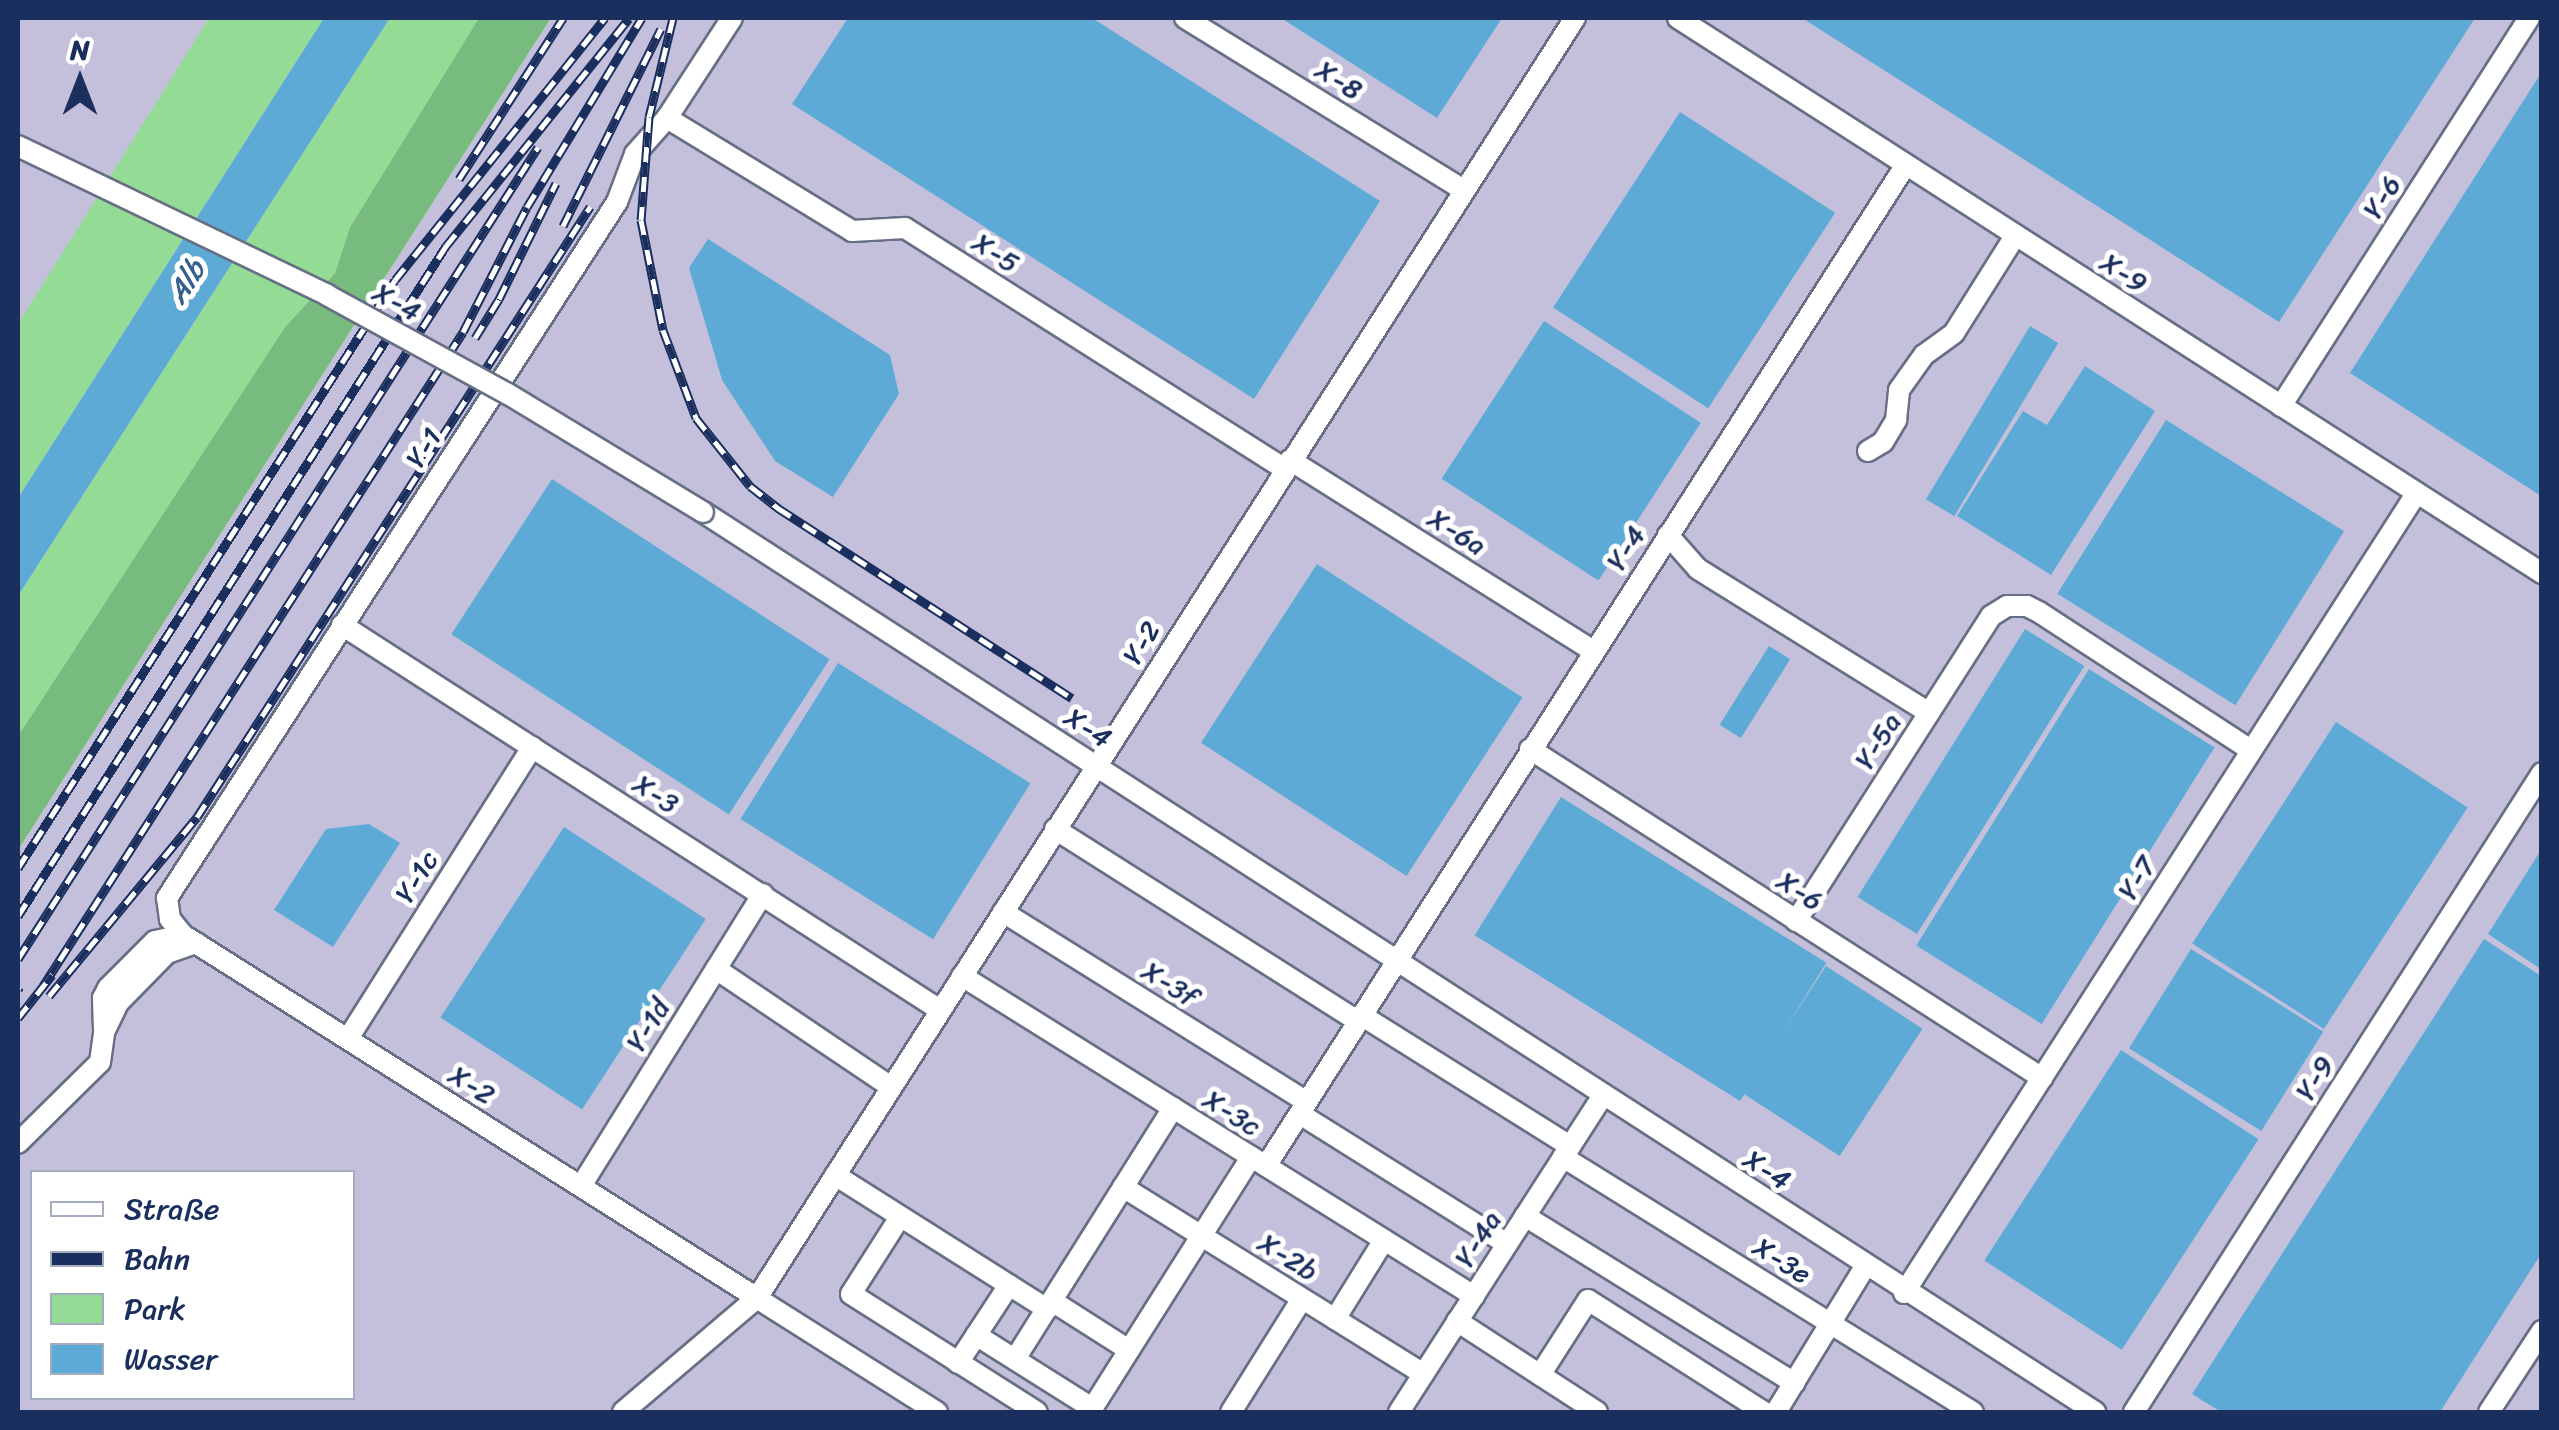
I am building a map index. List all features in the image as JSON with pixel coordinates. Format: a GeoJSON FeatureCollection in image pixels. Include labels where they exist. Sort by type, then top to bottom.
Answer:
{"type":"FeatureCollection","features":[{"type":"Feature","properties":{"kind":"street","name":"Y-1"},"geometry":{"type":"LineString","coordinates":[[167,911],[171,889],[617,202],[635,154],[667,118],[732,18]]}},
{"type":"Feature","properties":{"kind":"street","name":"X-8"},"geometry":{"type":"LineString","coordinates":[[1185,18],[1464,190]]}},
{"type":"Feature","properties":{"kind":"street","name":"Y-2"},"geometry":{"type":"LineString","coordinates":[[756,1298],[1575,18]]}},
{"type":"Feature","properties":{"kind":"street","name":"X-9"},"geometry":{"type":"LineString","coordinates":[[1678,18],[2542,573]]}},
{"type":"Feature","properties":{"kind":"street","name":"Y-6"},"geometry":{"type":"LineString","coordinates":[[2282,406],[2529,18]]}},
{"type":"Feature","properties":{"kind":"street","name":"X-5"},"geometry":{"type":"LineString","coordinates":[[667,118],[852,230],[906,228],[1288,464]]}},
{"type":"Feature","properties":{"kind":"street","name":"X-4"},"geometry":{"type":"LineString","coordinates":[[18,146],[327,295],[508,394],[703,512],[1865,1267],[2096,1412]]}},
{"type":"Feature","properties":{"kind":"street","name":"Y-4"},"geometry":{"type":"LineString","coordinates":[[1395,962],[1905,166]]}},
{"type":"Feature","properties":{"kind":"street"},"geometry":{"type":"LineString","coordinates":[[1868,452],[1883,442],[1896,420],[1900,390],[1924,355],[1954,333],[2016,236]]}},
{"type":"Feature","properties":{"kind":"street","name":"X-6a"},"geometry":{"type":"LineString","coordinates":[[1288,464],[1593,651]]}},
{"type":"Feature","properties":{"kind":"street","name":"Y-7"},"geometry":{"type":"LineString","coordinates":[[1904,1292],[2416,494]]}},
{"type":"Feature","properties":{"kind":"street"},"geometry":{"type":"LineString","coordinates":[[1668,534],[1698,569],[1929,712]]}},
{"type":"Feature","properties":{"kind":"street","name":"Y-5a"},"geometry":{"type":"LineString","coordinates":[[1796,921],[1990,616],[2018,604],[2039,612],[2252,750]]}},
{"type":"Feature","properties":{"kind":"street","name":"X-3"},"geometry":{"type":"LineString","coordinates":[[342,625],[940,1010]]}},
{"type":"Feature","properties":{"kind":"street","name":"Y-1c"},"geometry":{"type":"LineString","coordinates":[[349,1037],[532,747]]}},
{"type":"Feature","properties":{"kind":"street","name":"X-6"},"geometry":{"type":"LineString","coordinates":[[1530,750],[2042,1078]]}},
{"type":"Feature","properties":{"kind":"street","name":"Y-9"},"geometry":{"type":"LineString","coordinates":[[2134,1412],[2542,773]]}},
{"type":"Feature","properties":{"kind":"street","name":"X-3e"},"geometry":{"type":"LineString","coordinates":[[1056,829],[1360,1018],[1972,1412]]}},
{"type":"Feature","properties":{"kind":"street","name":"Y-1d"},"geometry":{"type":"LineString","coordinates":[[580,1186],[762,894]]}},
{"type":"Feature","properties":{"kind":"street","name":"X-2"},"geometry":{"type":"LineString","coordinates":[[167,911],[190,939],[938,1412]]}},
{"type":"Feature","properties":{"kind":"street","name":"X-3f"},"geometry":{"type":"LineString","coordinates":[[1003,912],[1507,1244]]}},
{"type":"Feature","properties":{"kind":"street"},"geometry":{"type":"LineString","coordinates":[[18,1143],[100,1062],[104,1032],[118,1003],[167,953],[190,939]]}},
{"type":"Feature","properties":{"kind":"street"},"geometry":{"type":"LineString","coordinates":[[976,1335],[1091,1410],[1201,1235],[1303,1108],[1395,962]]}},
{"type":"Feature","properties":{"kind":"street"},"geometry":{"type":"LineString","coordinates":[[716,970],[891,1086]]}},
{"type":"Feature","properties":{"kind":"street","name":"X-3c"},"geometry":{"type":"LineString","coordinates":[[962,976],[1474,1296]]}},
{"type":"Feature","properties":{"kind":"street","name":"Y-4a"},"geometry":{"type":"LineString","coordinates":[[1399,1412],[1603,1095]]}},
{"type":"Feature","properties":{"kind":"street"},"geometry":{"type":"LineString","coordinates":[[1015,1360],[1173,1108]]}},
{"type":"Feature","properties":{"kind":"street"},"geometry":{"type":"LineString","coordinates":[[835,1175],[1009,1285],[1130,1350]]}},
{"type":"Feature","properties":{"kind":"street","name":"X-2b"},"geometry":{"type":"LineString","coordinates":[[1124,1187],[1423,1374]]}},
{"type":"Feature","properties":{"kind":"street"},"geometry":{"type":"LineString","coordinates":[[1525,1216],[1794,1383]]}},
{"type":"Feature","properties":{"kind":"street"},"geometry":{"type":"LineString","coordinates":[[900,1217],[852,1294],[1038,1412]]}},
{"type":"Feature","properties":{"kind":"street"},"geometry":{"type":"LineString","coordinates":[[1335,1319],[1384,1240]]}},
{"type":"Feature","properties":{"kind":"street"},"geometry":{"type":"LineString","coordinates":[[1776,1412],[1865,1267]]}},
{"type":"Feature","properties":{"kind":"street"},"geometry":{"type":"LineString","coordinates":[[958,1362],[1009,1285]]}},
{"type":"Feature","properties":{"kind":"street"},"geometry":{"type":"LineString","coordinates":[[623,1412],[756,1298]]}},
{"type":"Feature","properties":{"kind":"street"},"geometry":{"type":"LineString","coordinates":[[1230,1412],[1302,1299]]}},
{"type":"Feature","properties":{"kind":"street"},"geometry":{"type":"LineString","coordinates":[[1540,1375],[1588,1300],[1764,1412]]}},
{"type":"Feature","properties":{"kind":"street"},"geometry":{"type":"LineString","coordinates":[[1458,1321],[1597,1412]]}},
{"type":"Feature","properties":{"kind":"street"},"geometry":{"type":"LineString","coordinates":[[2489,1412],[2542,1331]]}},
{"type":"Feature","properties":{"kind":"shaded area"},"geometry":{"type":"Polygon","coordinates":[[[18,18],[226,18],[18,344],[18,18]]]}},
{"type":"Feature","properties":{"kind":"shaded area"},"geometry":{"type":"Polygon","coordinates":[[[551,18],[2541,18],[2541,1412],[18,1412],[18,850],[551,18]]]}},
{"type":"Feature","properties":{"kind":"green space"},"geometry":{"type":"Polygon","coordinates":[[[209,18],[324,18],[18,498],[18,324],[209,18]]]}},
{"type":"Feature","properties":{"kind":"green space"},"geometry":{"type":"Polygon","coordinates":[[[390,18],[479,18],[350,227],[335,273],[285,327],[18,736],[18,596],[390,18]]]}},
{"type":"Feature","properties":{"kind":"green space"},"geometry":{"type":"Polygon","coordinates":[[[479,18],[551,18],[18,850],[18,736],[285,327],[335,273],[350,227],[479,18]]]}},
{"type":"Feature","properties":{"kind":"water","name":"Alb"},"geometry":{"type":"Polygon","coordinates":[[[324,18],[390,18],[18,596],[18,498],[324,18]]]}},
{"type":"Feature","properties":{"kind":"water"},"geometry":{"type":"Polygon","coordinates":[[[848,18],[1092,18],[1380,201],[1254,399],[792,104],[848,18]]]}},
{"type":"Feature","properties":{"kind":"water"},"geometry":{"type":"Polygon","coordinates":[[[1281,18],[1502,18],[1437,118],[1281,18]]]}},
{"type":"Feature","properties":{"kind":"water"},"geometry":{"type":"Polygon","coordinates":[[[1802,18],[2475,18],[2279,322],[1802,18]]]}},
{"type":"Feature","properties":{"kind":"water"},"geometry":{"type":"Polygon","coordinates":[[[2541,73],[2541,496],[2350,373],[2541,73]]]}},
{"type":"Feature","properties":{"kind":"water"},"geometry":{"type":"Polygon","coordinates":[[[1680,112],[1835,213],[1708,408],[1553,307],[1680,112]]]}},
{"type":"Feature","properties":{"kind":"water"},"geometry":{"type":"Polygon","coordinates":[[[708,239],[890,355],[899,394],[833,497],[775,461],[722,380],[689,268],[708,239]]]}},
{"type":"Feature","properties":{"kind":"water"},"geometry":{"type":"Polygon","coordinates":[[[1544,321],[1701,423],[1598,581],[1442,479],[1544,321]]]}},
{"type":"Feature","properties":{"kind":"water"},"geometry":{"type":"Polygon","coordinates":[[[2030,326],[2058,343],[1954,516],[1926,499],[2030,326]]]}},
{"type":"Feature","properties":{"kind":"water"},"geometry":{"type":"Polygon","coordinates":[[[2085,366],[2155,411],[2051,575],[1957,516],[2023,411],[2047,425],[2085,366]]]}},
{"type":"Feature","properties":{"kind":"water"},"geometry":{"type":"Polygon","coordinates":[[[2166,420],[2344,531],[2235,705],[2057,594],[2166,420]]]}},
{"type":"Feature","properties":{"kind":"water"},"geometry":{"type":"Polygon","coordinates":[[[552,479],[830,659],[729,814],[451,634],[552,479]]]}},
{"type":"Feature","properties":{"kind":"water"},"geometry":{"type":"Polygon","coordinates":[[[1317,564],[1522,697],[1406,876],[1201,743],[1317,564]]]}},
{"type":"Feature","properties":{"kind":"water"},"geometry":{"type":"Polygon","coordinates":[[[2025,629],[2084,666],[1917,934],[1858,897],[2025,629]]]}},
{"type":"Feature","properties":{"kind":"water"},"geometry":{"type":"Polygon","coordinates":[[[1769,646],[1790,659],[1741,738],[1720,725],[1769,646]]]}},
{"type":"Feature","properties":{"kind":"water"},"geometry":{"type":"Polygon","coordinates":[[[838,663],[1031,783],[933,939],[740,819],[838,663]]]}},
{"type":"Feature","properties":{"kind":"water"},"geometry":{"type":"Polygon","coordinates":[[[2089,669],[2215,747],[2042,1024],[1916,945],[2089,669]]]}},
{"type":"Feature","properties":{"kind":"water"},"geometry":{"type":"Polygon","coordinates":[[[2336,722],[2468,808],[2324,1029],[2192,943],[2336,722]]]}},
{"type":"Feature","properties":{"kind":"water"},"geometry":{"type":"Polygon","coordinates":[[[1561,797],[1826,963],[1740,1101],[1475,935],[1561,797]]]}},
{"type":"Feature","properties":{"kind":"water"},"geometry":{"type":"Polygon","coordinates":[[[369,824],[400,843],[333,947],[274,910],[326,829],[369,824]]]}},
{"type":"Feature","properties":{"kind":"water"},"geometry":{"type":"Polygon","coordinates":[[[564,827],[706,919],[582,1109],[440,1017],[564,827]]]}},
{"type":"Feature","properties":{"kind":"water"},"geometry":{"type":"Polygon","coordinates":[[[2541,850],[2541,969],[2488,934],[2541,850]]]}},
{"type":"Feature","properties":{"kind":"water"},"geometry":{"type":"Polygon","coordinates":[[[2484,939],[2541,976],[2541,1254],[2440,1412],[2221,1412],[2192,1394],[2484,939]]]}},
{"type":"Feature","properties":{"kind":"water"},"geometry":{"type":"Polygon","coordinates":[[[2191,949],[2323,1032],[2261,1131],[2129,1048],[2191,949]]]}},
{"type":"Feature","properties":{"kind":"water"},"geometry":{"type":"Polygon","coordinates":[[[1826,966],[1922,1029],[1840,1156],[1743,1093],[1826,966]]]}},
{"type":"Feature","properties":{"kind":"water"},"geometry":{"type":"Polygon","coordinates":[[[2121,1050],[2259,1139],[2122,1350],[1984,1261],[2121,1050]]]}},
{"type":"Feature","properties":{"kind":"railway"},"geometry":{"type":"LineString","coordinates":[[459,179],[563,18]]}},
{"type":"Feature","properties":{"kind":"railway"},"geometry":{"type":"LineString","coordinates":[[18,868],[395,280],[605,18]]}},
{"type":"Feature","properties":{"kind":"railway"},"geometry":{"type":"LineString","coordinates":[[18,916],[446,246],[629,18]]}},
{"type":"Feature","properties":{"kind":"railway"},"geometry":{"type":"LineString","coordinates":[[43,986],[463,332],[527,207],[642,18]]}},
{"type":"Feature","properties":{"kind":"railway"},"geometry":{"type":"LineString","coordinates":[[673,18],[649,117],[641,220],[663,330],[696,418],[750,486],[778,508],[1072,698]]}},
{"type":"Feature","properties":{"kind":"railway"},"geometry":{"type":"LineString","coordinates":[[563,226],[661,29]]}},
{"type":"Feature","properties":{"kind":"railway"},"geometry":{"type":"LineString","coordinates":[[18,959],[538,147]]}},
{"type":"Feature","properties":{"kind":"railway"},"geometry":{"type":"LineString","coordinates":[[475,338],[499,299],[556,183]]}},
{"type":"Feature","properties":{"kind":"railway"},"geometry":{"type":"LineString","coordinates":[[49,996],[197,817],[590,207]]}},
{"type":"Feature","properties":{"kind":"railway"},"geometry":{"type":"LineString","coordinates":[[18,1018],[52,975]]}}]}
